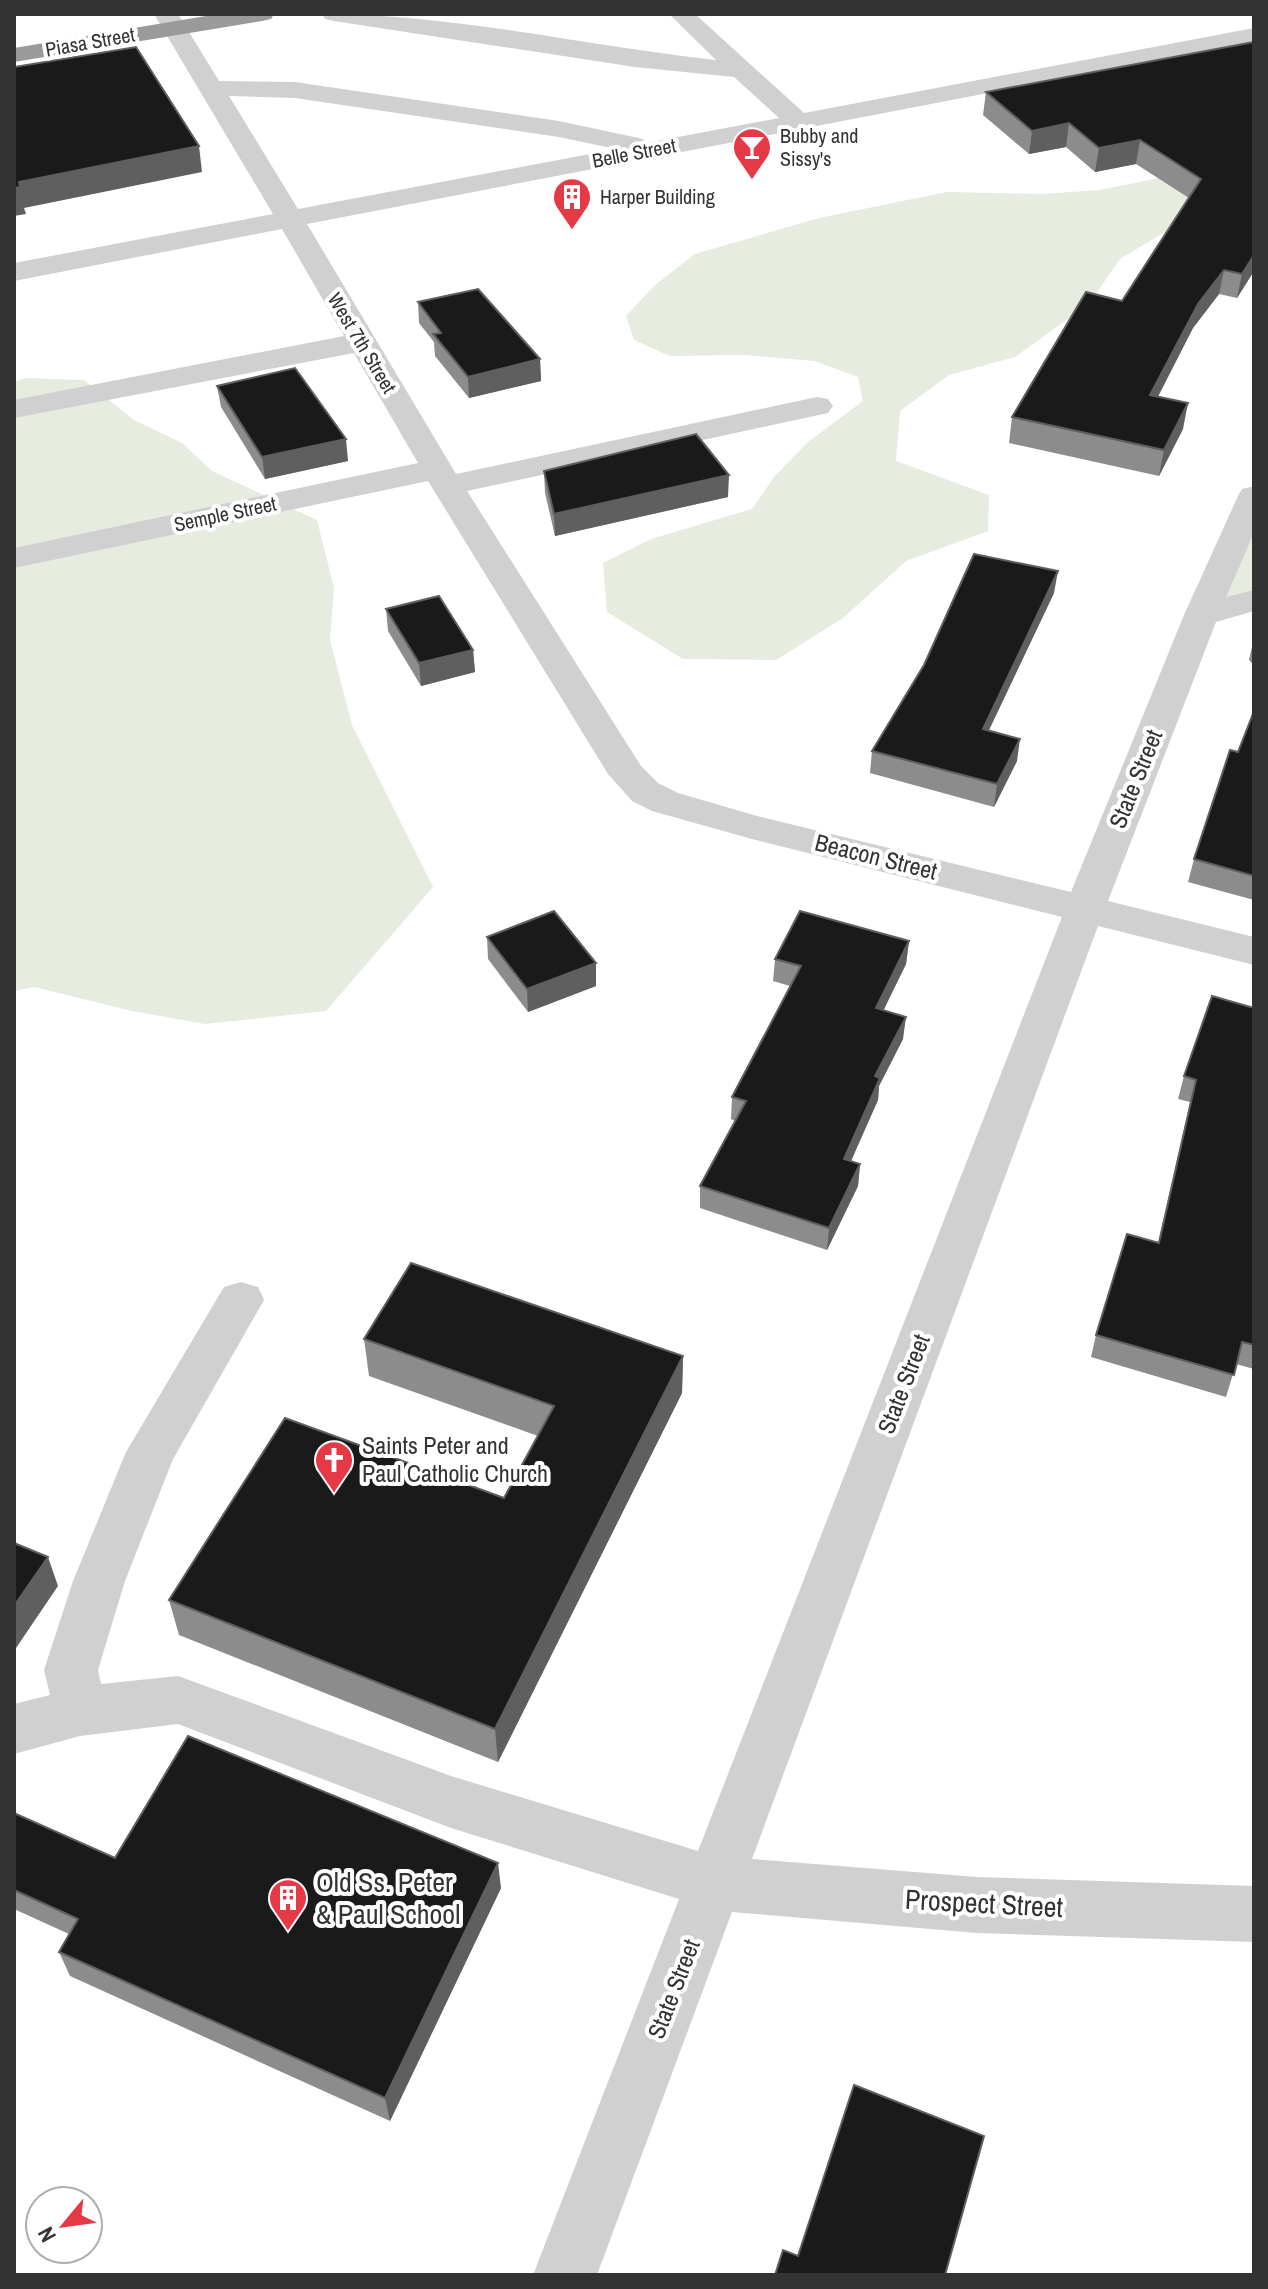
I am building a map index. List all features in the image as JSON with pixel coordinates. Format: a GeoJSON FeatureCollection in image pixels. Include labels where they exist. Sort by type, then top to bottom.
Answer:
{"type":"FeatureCollection","features":[{"type":"Feature","properties":{"kind":"highway","name":"Piasa Street"},"geometry":{"type":"LineString","coordinates":[[14,55],[170,21],[262,14]]}},
{"type":"Feature","properties":{"kind":"street"},"geometry":{"type":"LineString","coordinates":[[334,14],[605,55],[742,70]]}},
{"type":"Feature","properties":{"kind":"street"},"geometry":{"type":"LineString","coordinates":[[681,14],[798,122]]}},
{"type":"Feature","properties":{"kind":"street","name":"West 7th Street"},"geometry":{"type":"LineString","coordinates":[[170,21],[442,478],[562,670]]}},
{"type":"Feature","properties":{"kind":"street"},"geometry":{"type":"LineString","coordinates":[[1209,22],[1243,37]]}},
{"type":"Feature","properties":{"kind":"street","name":"Belle Street"},"geometry":{"type":"LineString","coordinates":[[14,272],[1243,37]]}},
{"type":"Feature","properties":{"kind":"street"},"geometry":{"type":"LineString","coordinates":[[212,88],[295,90],[559,129],[656,149]]}},
{"type":"Feature","properties":{"kind":"street"},"geometry":{"type":"LineString","coordinates":[[14,409],[362,342]]}},
{"type":"Feature","properties":{"kind":"street","name":"Semple Street"},"geometry":{"type":"LineString","coordinates":[[14,558],[817,406]]}},
{"type":"Feature","properties":{"kind":"street","name":"State Street"},"geometry":{"type":"LineString","coordinates":[[565,2275],[1085,908],[1201,615],[1254,496]]}},
{"type":"Feature","properties":{"kind":"street"},"geometry":{"type":"LineString","coordinates":[[1201,615],[1254,600]]}},
{"type":"Feature","properties":{"kind":"street","name":"Beacon Street"},"geometry":{"type":"LineString","coordinates":[[562,670],[627,774],[645,792],[655,797],[752,827],[1254,951]]}},
{"type":"Feature","properties":{"kind":"street"},"geometry":{"type":"LineString","coordinates":[[80,1711],[71,1670],[99,1581],[151,1452],[241,1300]]}},
{"type":"Feature","properties":{"kind":"street","name":"Prospect Street"},"geometry":{"type":"LineString","coordinates":[[14,1729],[80,1711],[178,1700],[451,1802],[714,1883],[977,1905],[1254,1914]]}},
{"type":"Feature","properties":{"kind":"shaded area"},"geometry":{"type":"Polygon","coordinates":[[[1239,154],[1175,226],[1120,259],[1089,304],[1015,357],[949,375],[900,411],[896,461],[989,495],[988,531],[906,561],[843,618],[776,660],[683,659],[607,612],[603,563],[651,539],[752,509],[774,477],[808,442],[863,401],[858,377],[815,361],[744,355],[670,356],[634,340],[626,316],[655,285],[695,254],[819,218],[947,192],[1042,194],[1100,190],[1184,173],[1239,154]]]}},
{"type":"Feature","properties":{"kind":"shaded area"},"geometry":{"type":"Polygon","coordinates":[[[26,378],[84,380],[134,420],[182,443],[212,471],[317,520],[334,588],[330,640],[352,725],[433,887],[326,1011],[205,1024],[132,1011],[34,987],[14,991],[14,382],[26,378]]]}},
{"type":"Feature","properties":{"kind":"shaded area"},"geometry":{"type":"Polygon","coordinates":[[[1254,535],[1254,594],[1219,604],[1254,535]]]}},
{"type":"Feature","properties":{"kind":"building"},"geometry":{"type":"Polygon","coordinates":[[[1254,42],[1254,255],[1242,274],[1224,270],[1198,304],[1150,395],[1188,403],[1164,450],[1012,417],[1086,292],[1122,301],[1201,179],[1140,140],[1099,148],[1069,123],[1032,131],[986,92],[1254,42]]]}},
{"type":"Feature","properties":{"kind":"building"},"geometry":{"type":"Polygon","coordinates":[[[136,47],[199,146],[19,182],[20,187],[14,188],[14,67],[136,47]]]}},
{"type":"Feature","properties":{"kind":"building"},"geometry":{"type":"Polygon","coordinates":[[[478,289],[540,359],[468,377],[433,334],[441,333],[418,302],[478,289]]]}},
{"type":"Feature","properties":{"kind":"building"},"geometry":{"type":"Polygon","coordinates":[[[295,368],[346,439],[262,457],[217,386],[295,368]]]}},
{"type":"Feature","properties":{"kind":"building"},"geometry":{"type":"Polygon","coordinates":[[[696,434],[729,475],[554,514],[544,471],[696,434]]]}},
{"type":"Feature","properties":{"kind":"building"},"geometry":{"type":"Polygon","coordinates":[[[974,554],[1058,571],[983,729],[1020,739],[997,784],[872,751],[924,665],[974,554]]]}},
{"type":"Feature","properties":{"kind":"building"},"geometry":{"type":"Polygon","coordinates":[[[439,596],[473,650],[419,663],[386,609],[439,596]]]}},
{"type":"Feature","properties":{"kind":"building"},"geometry":{"type":"Polygon","coordinates":[[[1254,711],[1254,876],[1194,859],[1230,750],[1238,752],[1254,711]]]}},
{"type":"Feature","properties":{"kind":"building"},"geometry":{"type":"Polygon","coordinates":[[[554,911],[596,963],[527,989],[487,937],[554,911]]]}},
{"type":"Feature","properties":{"kind":"building"},"geometry":{"type":"Polygon","coordinates":[[[800,911],[909,941],[876,1008],[906,1017],[875,1076],[880,1078],[844,1159],[860,1164],[829,1228],[700,1186],[746,1101],[732,1097],[801,966],[775,959],[800,911]]]}},
{"type":"Feature","properties":{"kind":"building"},"geometry":{"type":"Polygon","coordinates":[[[1212,996],[1254,1008],[1254,1345],[1242,1342],[1234,1375],[1096,1335],[1127,1234],[1159,1243],[1196,1080],[1184,1076],[1212,996]]]}},
{"type":"Feature","properties":{"kind":"building","name":"Saints Peter and Paul Catholic Church"},"geometry":{"type":"Polygon","coordinates":[[[411,1263],[683,1356],[495,1729],[169,1600],[285,1418],[504,1498],[554,1406],[364,1339],[411,1263]]]}},
{"type":"Feature","properties":{"kind":"building"},"geometry":{"type":"Polygon","coordinates":[[[14,1543],[48,1557],[14,1606],[14,1543]]]}},
{"type":"Feature","properties":{"kind":"building","name":"Old Ss. Peter & Paul School"},"geometry":{"type":"Polygon","coordinates":[[[188,1736],[498,1863],[385,2098],[59,1952],[78,1919],[14,1890],[14,1813],[115,1858],[188,1736]]]}},
{"type":"Feature","properties":{"kind":"building"},"geometry":{"type":"Polygon","coordinates":[[[854,2085],[984,2136],[945,2275],[775,2275],[783,2250],[798,2256],[854,2085]]]}},
{"type":"Feature","properties":{"kind":"place","name":"Bubby and Sissy's"},"geometry":{"type":"Point","coordinates":[752,181]}},
{"type":"Feature","properties":{"kind":"place","name":"Harper Building"},"geometry":{"type":"Point","coordinates":[572,231]}},
{"type":"Feature","properties":{"kind":"place","name":"Saints Peter and Paul Catholic Church"},"geometry":{"type":"Point","coordinates":[334,1494]}},
{"type":"Feature","properties":{"kind":"place","name":"Old Ss. Peter & Paul School"},"geometry":{"type":"Point","coordinates":[288,1932]}}]}
